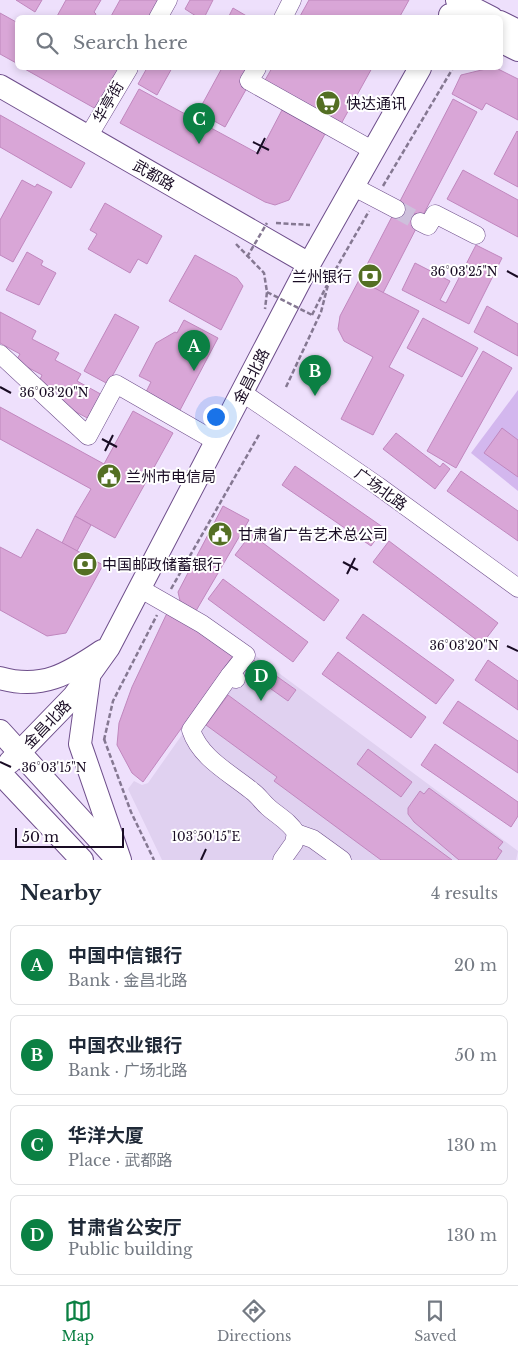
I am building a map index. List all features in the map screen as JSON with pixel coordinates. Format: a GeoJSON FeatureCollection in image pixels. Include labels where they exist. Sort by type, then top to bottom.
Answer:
{"type":"FeatureCollection","features":[{"type":"Feature","properties":{"kind":"main road"},"geometry":{"type":"LineString","coordinates":[[452,12],[472,15]]}},
{"type":"Feature","properties":{"kind":"main road"},"geometry":{"type":"LineString","coordinates":[[503,24],[518,31]]}},
{"type":"Feature","properties":{"kind":"main road"},"geometry":{"type":"LineString","coordinates":[[503,42],[518,50]]}},
{"type":"Feature","properties":{"kind":"main road","name":"金昌北路"},"geometry":{"type":"LineString","coordinates":[[7,764],[58,714],[89,677],[109,646],[243,393],[306,269],[419,70]]}},
{"type":"Feature","properties":{"kind":"main road","name":"武都路"},"geometry":{"type":"LineString","coordinates":[[0,86],[306,269]]}},
{"type":"Feature","properties":{"kind":"main road","name":"武都路"},"geometry":{"type":"LineString","coordinates":[[0,100],[306,269]]}},
{"type":"Feature","properties":{"kind":"main road"},"geometry":{"type":"LineString","coordinates":[[0,678],[17,682],[42,680],[69,673],[109,646]]}},
{"type":"Feature","properties":{"kind":"main road"},"geometry":{"type":"LineString","coordinates":[[89,677],[80,744],[119,860]]}},
{"type":"Feature","properties":{"kind":"main road"},"geometry":{"type":"LineString","coordinates":[[0,731],[7,764],[82,860]]}},
{"type":"Feature","properties":{"kind":"main road"},"geometry":{"type":"LineString","coordinates":[[7,764],[119,860]]}},
{"type":"Feature","properties":{"kind":"street"},"geometry":{"type":"LineString","coordinates":[[160,15],[168,0]]}},
{"type":"Feature","properties":{"kind":"street"},"geometry":{"type":"LineString","coordinates":[[284,15],[292,0]]}},
{"type":"Feature","properties":{"kind":"street","name":"华亭街"},"geometry":{"type":"LineString","coordinates":[[88,137],[127,70]]}},
{"type":"Feature","properties":{"kind":"street"},"geometry":{"type":"LineString","coordinates":[[255,70],[249,81],[374,151]]}},
{"type":"Feature","properties":{"kind":"street"},"geometry":{"type":"LineString","coordinates":[[354,187],[396,208]]}},
{"type":"Feature","properties":{"kind":"street"},"geometry":{"type":"LineString","coordinates":[[420,222],[428,226],[435,214],[476,236]]}},
{"type":"Feature","properties":{"kind":"street"},"geometry":{"type":"LineString","coordinates":[[0,354],[88,436],[116,384],[217,442]]}},
{"type":"Feature","properties":{"kind":"street","name":"广场北路"},"geometry":{"type":"LineString","coordinates":[[243,393],[378,486],[518,588]]}},
{"type":"Feature","properties":{"kind":"street"},"geometry":{"type":"LineString","coordinates":[[140,588],[202,624],[246,655],[233,677],[191,730],[195,743],[208,757],[255,793],[267,806],[292,826],[296,833],[313,840],[342,860]]}},
{"type":"Feature","properties":{"kind":"street"},"geometry":{"type":"LineString","coordinates":[[282,860],[294,843],[296,833]]}},
{"type":"Feature","properties":{"kind":"path"},"geometry":{"type":"LineString","coordinates":[[267,292],[312,315],[376,198],[452,70]]}},
{"type":"Feature","properties":{"kind":"path"},"geometry":{"type":"LineString","coordinates":[[273,334],[264,306],[267,292],[264,273],[247,257],[267,223],[331,226]]}},
{"type":"Feature","properties":{"kind":"path"},"geometry":{"type":"LineString","coordinates":[[286,387],[321,312],[329,281]]}},
{"type":"Feature","properties":{"kind":"path"},"geometry":{"type":"LineString","coordinates":[[154,860],[131,812],[104,740],[107,720],[113,701],[164,602],[260,433]]}},
{"type":"Feature","properties":{"kind":"shaded area"},"geometry":{"type":"Polygon","coordinates":[[[518,390],[518,491],[471,453],[518,390]]]}},
{"type":"Feature","properties":{"kind":"shaded area"},"geometry":{"type":"Polygon","coordinates":[[[244,647],[518,851],[516,860],[162,860],[128,789],[134,781],[142,785],[148,783],[244,647]]]}},
{"type":"Feature","properties":{"kind":"building"},"geometry":{"type":"Polygon","coordinates":[[[16,0],[42,0],[35,12],[16,0]]]}},
{"type":"Feature","properties":{"kind":"building"},"geometry":{"type":"Polygon","coordinates":[[[66,0],[101,0],[94,12],[96,15],[58,15],[66,0]]]}},
{"type":"Feature","properties":{"kind":"building"},"geometry":{"type":"Polygon","coordinates":[[[120,0],[159,0],[151,15],[112,15],[120,0]]]}},
{"type":"Feature","properties":{"kind":"building"},"geometry":{"type":"Polygon","coordinates":[[[190,0],[213,0],[206,15],[194,15],[185,9],[190,0]]]}},
{"type":"Feature","properties":{"kind":"building"},"geometry":{"type":"Polygon","coordinates":[[[309,0],[409,0],[401,15],[301,15],[309,0]]]}},
{"type":"Feature","properties":{"kind":"building"},"geometry":{"type":"Polygon","coordinates":[[[233,8],[245,15],[230,15],[233,8]]]}},
{"type":"Feature","properties":{"kind":"building"},"geometry":{"type":"Polygon","coordinates":[[[0,13],[15,21],[15,62],[0,54],[0,13]]]}},
{"type":"Feature","properties":{"kind":"building"},"geometry":{"type":"Polygon","coordinates":[[[27,70],[119,70],[96,109],[27,70]]]}},
{"type":"Feature","properties":{"kind":"building"},"geometry":{"type":"Polygon","coordinates":[[[146,70],[171,70],[157,95],[138,84],[146,70]]]}},
{"type":"Feature","properties":{"kind":"building"},"geometry":{"type":"Polygon","coordinates":[[[221,70],[248,70],[241,82],[248,86],[225,127],[198,112],[221,70]]]}},
{"type":"Feature","properties":{"kind":"building","name":"快达通讯"},"geometry":{"type":"Polygon","coordinates":[[[271,70],[371,70],[341,124],[264,82],[271,70]]]}},
{"type":"Feature","properties":{"kind":"building"},"geometry":{"type":"Polygon","coordinates":[[[482,70],[500,70],[518,79],[518,120],[486,103],[482,110],[452,94],[461,75],[482,70]]]}},
{"type":"Feature","properties":{"kind":"building"},"geometry":{"type":"Polygon","coordinates":[[[139,89],[259,154],[282,110],[325,134],[289,200],[275,205],[265,202],[120,123],[139,89]]]}},
{"type":"Feature","properties":{"kind":"building"},"geometry":{"type":"Polygon","coordinates":[[[453,99],[477,112],[422,217],[398,205],[453,99]]]}},
{"type":"Feature","properties":{"kind":"building"},"geometry":{"type":"Polygon","coordinates":[[[0,115],[85,163],[71,188],[0,147],[0,115]]]}},
{"type":"Feature","properties":{"kind":"building"},"geometry":{"type":"Polygon","coordinates":[[[518,132],[518,187],[494,174],[518,132]]]}},
{"type":"Feature","properties":{"kind":"building"},"geometry":{"type":"Polygon","coordinates":[[[463,170],[518,200],[518,237],[447,199],[463,170]]]}},
{"type":"Feature","properties":{"kind":"building"},"geometry":{"type":"Polygon","coordinates":[[[22,180],[35,187],[37,184],[52,192],[13,262],[0,255],[0,220],[22,180]]]}},
{"type":"Feature","properties":{"kind":"building"},"geometry":{"type":"Polygon","coordinates":[[[105,203],[162,236],[147,264],[138,259],[130,273],[88,249],[97,234],[90,230],[105,203]]]}},
{"type":"Feature","properties":{"kind":"building"},"geometry":{"type":"Polygon","coordinates":[[[398,205],[422,217],[383,293],[359,280],[398,205]]]}},
{"type":"Feature","properties":{"kind":"building"},"geometry":{"type":"Polygon","coordinates":[[[476,245],[502,258],[469,324],[402,290],[415,263],[450,281],[440,300],[446,303],[476,245]]]}},
{"type":"Feature","properties":{"kind":"building"},"geometry":{"type":"Polygon","coordinates":[[[27,252],[43,261],[41,265],[56,273],[39,305],[6,290],[27,252]]]}},
{"type":"Feature","properties":{"kind":"building"},"geometry":{"type":"Polygon","coordinates":[[[195,255],[237,278],[243,286],[221,330],[169,301],[195,255]]]}},
{"type":"Feature","properties":{"kind":"building"},"geometry":{"type":"Polygon","coordinates":[[[359,280],[419,311],[389,367],[404,375],[373,435],[341,419],[373,357],[344,341],[338,329],[340,316],[359,280]]]}},
{"type":"Feature","properties":{"kind":"building"},"geometry":{"type":"Polygon","coordinates":[[[487,306],[518,324],[518,356],[474,332],[487,306]]]}},
{"type":"Feature","properties":{"kind":"building"},"geometry":{"type":"Polygon","coordinates":[[[0,312],[36,331],[32,339],[59,353],[55,360],[81,374],[77,381],[106,397],[93,421],[59,403],[63,396],[39,382],[42,375],[16,361],[20,354],[0,343],[0,312]]]}},
{"type":"Feature","properties":{"kind":"building"},"geometry":{"type":"Polygon","coordinates":[[[115,314],[139,327],[108,384],[84,371],[115,314]]]}},
{"type":"Feature","properties":{"kind":"building"},"geometry":{"type":"Polygon","coordinates":[[[423,318],[478,348],[462,377],[407,348],[423,318]]]}},
{"type":"Feature","properties":{"kind":"building"},"geometry":{"type":"Polygon","coordinates":[[[184,320],[218,338],[179,412],[145,394],[151,382],[139,376],[156,343],[175,332],[177,333],[184,320]]]}},
{"type":"Feature","properties":{"kind":"building"},"geometry":{"type":"Polygon","coordinates":[[[483,351],[512,368],[456,468],[427,451],[483,351]]]}},
{"type":"Feature","properties":{"kind":"building","name":"兰州市电信局"},"geometry":{"type":"Polygon","coordinates":[[[0,407],[104,464],[133,411],[173,433],[115,538],[75,516],[91,489],[0,439],[0,407]]]}},
{"type":"Feature","properties":{"kind":"building"},"geometry":{"type":"Polygon","coordinates":[[[502,428],[518,440],[518,477],[484,453],[502,428]]]}},
{"type":"Feature","properties":{"kind":"building"},"geometry":{"type":"Polygon","coordinates":[[[396,433],[440,467],[443,463],[450,469],[435,489],[383,449],[396,433]]]}},
{"type":"Feature","properties":{"kind":"building"},"geometry":{"type":"Polygon","coordinates":[[[295,466],[384,528],[371,546],[282,485],[295,466]]]}},
{"type":"Feature","properties":{"kind":"building"},"geometry":{"type":"Polygon","coordinates":[[[461,471],[518,511],[518,541],[447,491],[461,471]]]}},
{"type":"Feature","properties":{"kind":"building"},"geometry":{"type":"Polygon","coordinates":[[[223,506],[249,520],[193,616],[182,609],[178,592],[223,506]]]}},
{"type":"Feature","properties":{"kind":"building"},"geometry":{"type":"Polygon","coordinates":[[[75,516],[91,525],[77,551],[62,543],[75,516]]]}},
{"type":"Feature","properties":{"kind":"building"},"geometry":{"type":"Polygon","coordinates":[[[37,529],[103,565],[66,633],[47,636],[0,610],[0,547],[21,558],[37,529]]]}},
{"type":"Feature","properties":{"kind":"building"},"geometry":{"type":"Polygon","coordinates":[[[251,534],[339,600],[324,621],[235,555],[251,534]]]}},
{"type":"Feature","properties":{"kind":"building"},"geometry":{"type":"Polygon","coordinates":[[[389,541],[498,623],[482,644],[373,562],[389,541]]]}},
{"type":"Feature","properties":{"kind":"building"},"geometry":{"type":"Polygon","coordinates":[[[223,579],[308,642],[293,662],[208,599],[223,579]]]}},
{"type":"Feature","properties":{"kind":"building"},"geometry":{"type":"Polygon","coordinates":[[[168,611],[235,653],[143,782],[132,773],[117,745],[119,723],[132,687],[168,611]]]}},
{"type":"Feature","properties":{"kind":"building"},"geometry":{"type":"Polygon","coordinates":[[[363,614],[454,680],[436,704],[346,638],[363,614]]]}},
{"type":"Feature","properties":{"kind":"building"},"geometry":{"type":"Polygon","coordinates":[[[338,652],[426,717],[411,738],[322,674],[338,652]]]}},
{"type":"Feature","properties":{"kind":"building"},"geometry":{"type":"Polygon","coordinates":[[[251,658],[296,690],[288,701],[243,669],[251,658]]]}},
{"type":"Feature","properties":{"kind":"building"},"geometry":{"type":"Polygon","coordinates":[[[488,660],[518,681],[518,710],[475,680],[488,660]]]}},
{"type":"Feature","properties":{"kind":"building"},"geometry":{"type":"Polygon","coordinates":[[[228,695],[452,860],[381,860],[274,781],[277,777],[206,725],[228,695]]]}},
{"type":"Feature","properties":{"kind":"building"},"geometry":{"type":"Polygon","coordinates":[[[458,701],[518,741],[518,773],[443,723],[458,701]]]}},
{"type":"Feature","properties":{"kind":"building"},"geometry":{"type":"Polygon","coordinates":[[[435,744],[518,802],[518,816],[511,827],[421,765],[435,744]]]}},
{"type":"Feature","properties":{"kind":"building"},"geometry":{"type":"Polygon","coordinates":[[[368,749],[412,782],[401,797],[357,764],[368,749]]]}},
{"type":"Feature","properties":{"kind":"building"},"geometry":{"type":"Polygon","coordinates":[[[429,788],[503,842],[498,848],[502,851],[496,860],[459,860],[414,822],[408,814],[408,808],[420,791],[424,794],[429,788]]]}},
{"type":"Feature","properties":{"kind":"tunnel"},"geometry":{"type":"LineString","coordinates":[[396,209],[420,222]]}},
{"type":"Feature","properties":{"kind":"place","name":"快达通讯"},"geometry":{"type":"Point","coordinates":[328,103]}},
{"type":"Feature","properties":{"kind":"place","name":"华洋大厦"},"geometry":{"type":"Point","coordinates":[199,144]}},
{"type":"Feature","properties":{"kind":"place","name":"兰州银行"},"geometry":{"type":"Point","coordinates":[370,276]}},
{"type":"Feature","properties":{"kind":"place","name":"中国中信银行"},"geometry":{"type":"Point","coordinates":[194,371]}},
{"type":"Feature","properties":{"kind":"place","name":"中国农业银行"},"geometry":{"type":"Point","coordinates":[315,396]}},
{"type":"Feature","properties":{"kind":"place","name":"兰州市电信局"},"geometry":{"type":"Point","coordinates":[109,476]}},
{"type":"Feature","properties":{"kind":"place","name":"甘肃省广告艺术总公司"},"geometry":{"type":"Point","coordinates":[220,534]}},
{"type":"Feature","properties":{"kind":"place","name":"中国邮政储蓄银行"},"geometry":{"type":"Point","coordinates":[85,564]}},
{"type":"Feature","properties":{"kind":"place","name":"甘肃省公安厅"},"geometry":{"type":"Point","coordinates":[261,701]}}]}
